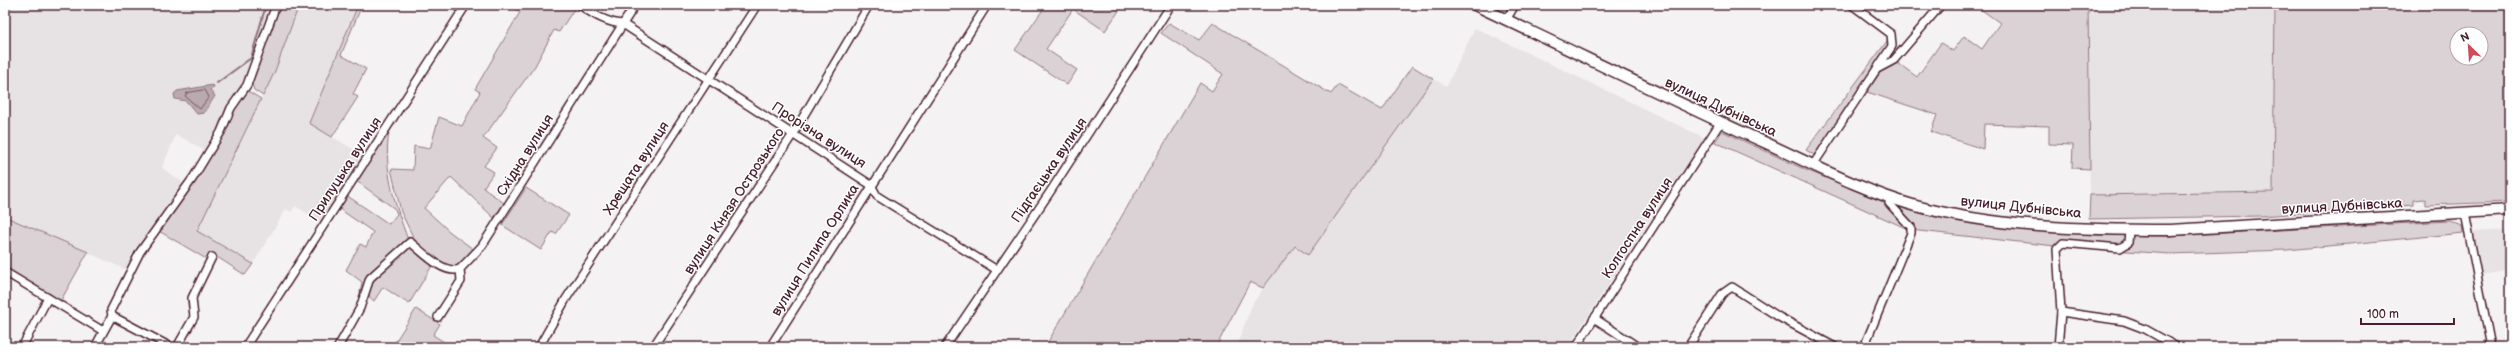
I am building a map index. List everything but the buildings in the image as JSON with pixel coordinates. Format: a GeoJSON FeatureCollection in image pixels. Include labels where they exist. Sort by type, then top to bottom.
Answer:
{"type":"FeatureCollection","features":[{"type":"Feature","properties":{"kind":"highway","name":"вулиця Дубнівська"},"geometry":{"type":"LineString","coordinates":[[1475,5],[1720,123],[1813,165],[1890,197],[1916,206],[1980,219],[2129,230],[2171,230],[2510,210]]}},
{"type":"Feature","properties":{"kind":"street"},"geometry":{"type":"LineString","coordinates":[[95,347],[112,316],[111,310],[140,252],[194,178],[221,132],[231,108],[247,85],[276,5]]}},
{"type":"Feature","properties":{"kind":"street","name":"Прилуцька вулиця"},"geometry":{"type":"LineString","coordinates":[[244,347],[466,5]]}},
{"type":"Feature","properties":{"kind":"street","name":"Прорізна вулиця"},"geometry":{"type":"LineString","coordinates":[[580,5],[596,15],[616,24],[623,24],[710,79],[871,185],[877,196],[997,270]]}},
{"type":"Feature","properties":{"kind":"street","name":"Східна вулиця"},"geometry":{"type":"LineString","coordinates":[[460,269],[482,246],[635,5]]}},
{"type":"Feature","properties":{"kind":"street","name":"Хрещата вулиця"},"geometry":{"type":"LineString","coordinates":[[539,347],[566,299],[757,5]]}},
{"type":"Feature","properties":{"kind":"street","name":"вулиця Князя Острозького"},"geometry":{"type":"LineString","coordinates":[[653,347],[794,134],[869,5]]}},
{"type":"Feature","properties":{"kind":"street","name":"вулиця Пилипа Орлика"},"geometry":{"type":"LineString","coordinates":[[770,347],[871,185],[987,5]]}},
{"type":"Feature","properties":{"kind":"street","name":"Підгаєцька вулиця"},"geometry":{"type":"LineString","coordinates":[[945,347],[1171,5]]}},
{"type":"Feature","properties":{"kind":"street"},"geometry":{"type":"LineString","coordinates":[[1506,20],[1515,5]]}},
{"type":"Feature","properties":{"kind":"street"},"geometry":{"type":"LineString","coordinates":[[1813,165],[1879,68],[1892,46],[1891,34],[1852,5]]}},
{"type":"Feature","properties":{"kind":"street"},"geometry":{"type":"LineString","coordinates":[[1879,68],[1894,60],[1941,5]]}},
{"type":"Feature","properties":{"kind":"street","name":"Колгоспна вулиця"},"geometry":{"type":"LineString","coordinates":[[1576,347],[1720,123]]}},
{"type":"Feature","properties":{"kind":"street"},"geometry":{"type":"LineString","coordinates":[[1864,347],[1911,233],[1911,227],[1889,203],[1890,197]]}},
{"type":"Feature","properties":{"kind":"street"},"geometry":{"type":"LineString","coordinates":[[2465,213],[2491,347]]}},
{"type":"Feature","properties":{"kind":"street"},"geometry":{"type":"LineString","coordinates":[[2058,347],[2061,312],[2057,249],[2063,243],[2120,248],[2128,243],[2129,230]]}},
{"type":"Feature","properties":{"kind":"street"},"geometry":{"type":"LineString","coordinates":[[338,347],[360,308],[370,278],[410,242],[444,268],[455,271],[460,269],[461,282],[438,317]]}},
{"type":"Feature","properties":{"kind":"street"},"geometry":{"type":"LineString","coordinates":[[177,347],[194,317],[192,298],[212,257]]}},
{"type":"Feature","properties":{"kind":"street"},"geometry":{"type":"LineString","coordinates":[[5,272],[103,331]]}},
{"type":"Feature","properties":{"kind":"street"},"geometry":{"type":"LineString","coordinates":[[1688,347],[1722,294],[1732,287],[1778,316],[1835,347]]}},
{"type":"Feature","properties":{"kind":"street"},"geometry":{"type":"LineString","coordinates":[[22,347],[48,298]]}},
{"type":"Feature","properties":{"kind":"street"},"geometry":{"type":"LineString","coordinates":[[2061,312],[2124,321],[2145,329],[2177,347]]}},
{"type":"Feature","properties":{"kind":"street"},"geometry":{"type":"LineString","coordinates":[[112,316],[171,347]]}},
{"type":"Feature","properties":{"kind":"street"},"geometry":{"type":"LineString","coordinates":[[1594,318],[1638,347]]}},
{"type":"Feature","properties":{"kind":"shaded area"},"geometry":{"type":"Polygon","coordinates":[[[5,5],[274,5],[255,63],[207,152],[176,134],[162,168],[186,185],[125,269],[5,216],[5,5]],[[214,87],[175,99],[186,101],[197,114],[214,87]]]}},
{"type":"Feature","properties":{"kind":"shaded area"},"geometry":{"type":"Polygon","coordinates":[[[278,5],[299,5],[275,71],[263,96],[254,90],[251,81],[278,5]]]}},
{"type":"Feature","properties":{"kind":"shaded area"},"geometry":{"type":"Polygon","coordinates":[[[299,5],[358,5],[309,123],[366,157],[322,222],[295,206],[291,212],[286,209],[253,264],[197,231],[275,71],[299,5]]]}},
{"type":"Feature","properties":{"kind":"shaded area"},"geometry":{"type":"Polygon","coordinates":[[[358,5],[362,5],[341,55],[366,69],[353,94],[358,97],[332,137],[309,123],[358,5]]]}},
{"type":"Feature","properties":{"kind":"shaded area"},"geometry":{"type":"Polygon","coordinates":[[[513,5],[576,6],[559,32],[554,30],[535,66],[483,138],[497,148],[484,166],[494,172],[483,188],[504,203],[494,218],[451,177],[424,208],[450,232],[473,249],[457,267],[451,268],[416,243],[401,212],[391,169],[413,170],[414,146],[430,149],[439,117],[462,126],[480,92],[475,89],[520,12],[512,7],[513,5]]]}},
{"type":"Feature","properties":{"kind":"shaded area"},"geometry":{"type":"Polygon","coordinates":[[[1046,5],[1123,5],[1105,31],[1073,9],[1046,49],[1077,70],[1067,85],[1015,50],[1046,5]]]}},
{"type":"Feature","properties":{"kind":"shaded area"},"geometry":{"type":"Polygon","coordinates":[[[1975,5],[2088,5],[2090,169],[2072,168],[2073,145],[2049,144],[2049,126],[1984,124],[1983,149],[1931,132],[1937,115],[1867,92],[1882,70],[1895,61],[1917,77],[1941,43],[1953,51],[1964,36],[1982,49],[2000,23],[1975,5]]]}},
{"type":"Feature","properties":{"kind":"shaded area"},"geometry":{"type":"Polygon","coordinates":[[[2088,5],[2275,5],[2273,192],[2090,195],[2088,5]]]}},
{"type":"Feature","properties":{"kind":"shaded area"},"geometry":{"type":"Polygon","coordinates":[[[2275,5],[2510,5],[2510,202],[2425,205],[2425,199],[2414,200],[2414,205],[2261,216],[2089,219],[2090,195],[2273,192],[2275,5]]]}},
{"type":"Feature","properties":{"kind":"shaded area"},"geometry":{"type":"Polygon","coordinates":[[[1169,23],[1199,40],[1213,23],[1331,94],[1338,85],[1382,110],[1412,66],[1433,79],[1308,255],[1295,246],[1263,288],[1250,282],[1216,347],[1045,347],[1200,83],[1212,91],[1223,74],[1161,33],[1169,23]]]}},
{"type":"Feature","properties":{"kind":"shaded area"},"geometry":{"type":"Polygon","coordinates":[[[1475,28],[1707,139],[1666,202],[1662,201],[1568,347],[1236,347],[1253,303],[1295,245],[1308,255],[1433,79],[1447,86],[1475,28]]]}},
{"type":"Feature","properties":{"kind":"shaded area"},"geometry":{"type":"Polygon","coordinates":[[[1890,37],[1880,61],[1814,155],[1806,150],[1890,37]]]}},
{"type":"Feature","properties":{"kind":"shaded area"},"geometry":{"type":"Polygon","coordinates":[[[246,90],[261,99],[197,231],[253,264],[245,275],[211,253],[208,260],[159,231],[195,179],[233,109],[246,90]]]}},
{"type":"Feature","properties":{"kind":"shaded area"},"geometry":{"type":"Polygon","coordinates":[[[1722,131],[1806,170],[1895,206],[1977,224],[2093,235],[2170,236],[2450,221],[2462,226],[2463,233],[2287,250],[2170,254],[2055,246],[1910,230],[1715,142],[1722,131]]]}},
{"type":"Feature","properties":{"kind":"shaded area"},"geometry":{"type":"Polygon","coordinates":[[[389,132],[388,160],[391,187],[408,240],[368,277],[361,293],[362,282],[346,270],[360,244],[366,247],[373,232],[338,208],[346,195],[389,224],[397,214],[395,209],[355,180],[389,132]]]}},
{"type":"Feature","properties":{"kind":"shaded area"},"geometry":{"type":"Polygon","coordinates":[[[526,188],[569,215],[556,234],[552,232],[541,250],[502,225],[526,188]]]}},
{"type":"Feature","properties":{"kind":"shaded area"},"geometry":{"type":"Polygon","coordinates":[[[6,217],[88,252],[60,302],[5,267],[6,217]]]}},
{"type":"Feature","properties":{"kind":"shaded area"},"geometry":{"type":"Polygon","coordinates":[[[2510,230],[2510,270],[2482,275],[2474,232],[2510,230]]]}},
{"type":"Feature","properties":{"kind":"shaded area"},"geometry":{"type":"Polygon","coordinates":[[[408,247],[413,248],[433,264],[409,304],[383,287],[374,301],[369,295],[369,288],[373,280],[387,264],[408,247]]]}},
{"type":"Feature","properties":{"kind":"shaded area"},"geometry":{"type":"Polygon","coordinates":[[[416,309],[440,324],[433,335],[452,347],[392,347],[416,309]]]}},
{"type":"Feature","properties":{"kind":"water"},"geometry":{"type":"Polygon","coordinates":[[[213,85],[214,87],[210,90],[215,96],[204,113],[197,114],[186,101],[175,99],[174,94],[177,91],[213,85]]]}},
{"type":"Feature","properties":{"kind":"waterway"},"geometry":{"type":"LineString","coordinates":[[217,83],[251,58],[266,5]]}}]}
